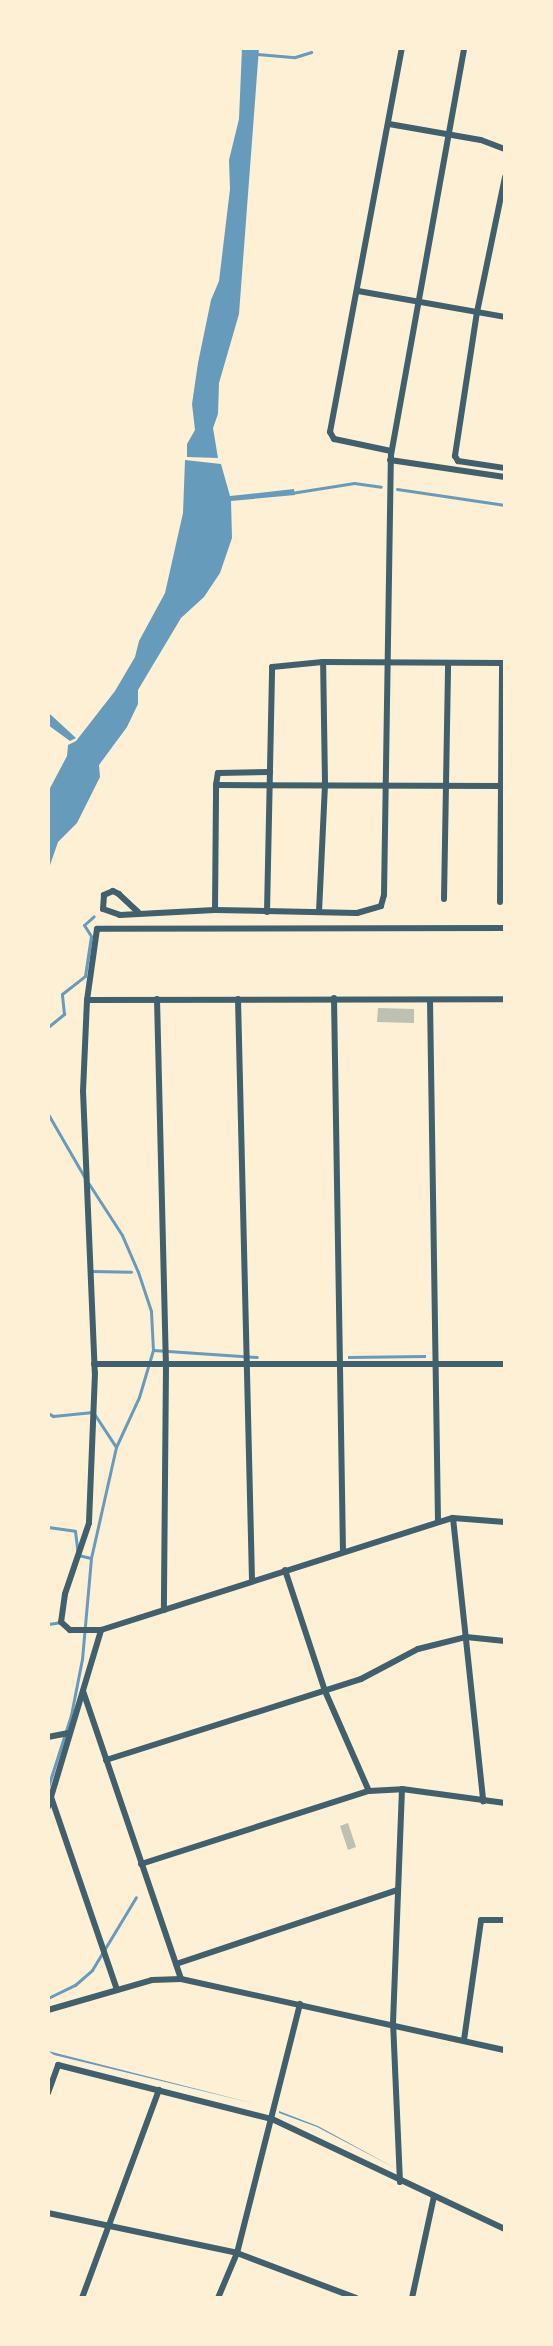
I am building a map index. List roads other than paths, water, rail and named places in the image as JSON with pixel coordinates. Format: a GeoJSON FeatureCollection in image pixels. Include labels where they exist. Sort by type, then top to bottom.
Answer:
{"type":"FeatureCollection","features":[{"type":"Feature","properties":{"kind":"street"},"geometry":{"type":"LineString","coordinates":[[392,451],[334,439],[330,432],[402,48]]}},
{"type":"Feature","properties":{"kind":"street"},"geometry":{"type":"LineString","coordinates":[[138,912],[113,891],[104,896],[102,906],[110,914],[215,910],[357,913],[381,906],[389,662],[390,460],[464,48]]}},
{"type":"Feature","properties":{"kind":"street"},"geometry":{"type":"LineString","coordinates":[[389,124],[450,133],[505,149]]}},
{"type":"Feature","properties":{"kind":"street"},"geometry":{"type":"LineString","coordinates":[[505,177],[477,312],[455,456],[458,461],[505,468]]}},
{"type":"Feature","properties":{"kind":"street"},"geometry":{"type":"LineString","coordinates":[[358,291],[505,317]]}},
{"type":"Feature","properties":{"kind":"street"},"geometry":{"type":"LineString","coordinates":[[390,460],[505,477]]}},
{"type":"Feature","properties":{"kind":"street"},"geometry":{"type":"LineString","coordinates":[[319,912],[325,783],[323,662]]}},
{"type":"Feature","properties":{"kind":"street"},"geometry":{"type":"LineString","coordinates":[[267,912],[272,667],[323,662],[504,663],[500,902]]}},
{"type":"Feature","properties":{"kind":"street"},"geometry":{"type":"LineString","coordinates":[[444,899],[448,663]]}},
{"type":"Feature","properties":{"kind":"street"},"geometry":{"type":"LineString","coordinates":[[215,910],[218,772],[270,772]]}},
{"type":"Feature","properties":{"kind":"street"},"geometry":{"type":"LineString","coordinates":[[216,785],[325,783],[503,786]]}},
{"type":"Feature","properties":{"kind":"street"},"geometry":{"type":"LineString","coordinates":[[505,928],[97,929],[87,1000],[83,1162],[90,1244],[94,1364],[89,1523],[65,1594],[61,1622],[70,1630],[101,1630],[438,1522],[453,1518],[505,1522]]}},
{"type":"Feature","properties":{"kind":"street"},"geometry":{"type":"LineString","coordinates":[[334,998],[343,1551]]}},
{"type":"Feature","properties":{"kind":"street"},"geometry":{"type":"LineString","coordinates":[[157,999],[161,1267],[166,1365],[164,1610]]}},
{"type":"Feature","properties":{"kind":"street"},"geometry":{"type":"LineString","coordinates":[[238,999],[252,1580]]}},
{"type":"Feature","properties":{"kind":"street"},"geometry":{"type":"LineString","coordinates":[[87,1000],[505,999]]}},
{"type":"Feature","properties":{"kind":"street"},"geometry":{"type":"LineString","coordinates":[[430,1000],[438,1522]]}},
{"type":"Feature","properties":{"kind":"street"},"geometry":{"type":"LineString","coordinates":[[94,1364],[505,1364]]}},
{"type":"Feature","properties":{"kind":"street"},"geometry":{"type":"LineString","coordinates":[[453,1518],[483,1801]]}},
{"type":"Feature","properties":{"kind":"street"},"geometry":{"type":"LineString","coordinates":[[285,1570],[325,1691],[369,1791]]}},
{"type":"Feature","properties":{"kind":"street"},"geometry":{"type":"LineString","coordinates":[[48,1807],[101,1630]]}},
{"type":"Feature","properties":{"kind":"street"},"geometry":{"type":"LineString","coordinates":[[106,1760],[380,1672],[418,1649],[466,1637],[505,1641]]}},
{"type":"Feature","properties":{"kind":"street"},"geometry":{"type":"LineString","coordinates":[[83,1691],[181,1979]]}},
{"type":"Feature","properties":{"kind":"street"},"geometry":{"type":"LineString","coordinates":[[48,1737],[69,1733]]}},
{"type":"Feature","properties":{"kind":"street"},"geometry":{"type":"LineString","coordinates":[[400,2182],[393,2023],[402,1789]]}},
{"type":"Feature","properties":{"kind":"street"},"geometry":{"type":"LineString","coordinates":[[141,1864],[369,1791],[402,1789],[505,1803]]}},
{"type":"Feature","properties":{"kind":"street"},"geometry":{"type":"LineString","coordinates":[[51,1797],[117,1989]]}},
{"type":"Feature","properties":{"kind":"street"},"geometry":{"type":"LineString","coordinates":[[176,1964],[397,1890]]}},
{"type":"Feature","properties":{"kind":"street"},"geometry":{"type":"LineString","coordinates":[[464,2040],[481,1920],[505,1920]]}},
{"type":"Feature","properties":{"kind":"street"},"geometry":{"type":"LineString","coordinates":[[48,2010],[152,1980],[181,1979],[393,2023],[505,2050]]}},
{"type":"Feature","properties":{"kind":"street"},"geometry":{"type":"LineString","coordinates":[[218,2298],[237,2253],[300,2004]]}},
{"type":"Feature","properties":{"kind":"street"},"geometry":{"type":"LineString","coordinates":[[48,2093],[58,2065],[272,2119],[400,2182],[505,2229]]}},
{"type":"Feature","properties":{"kind":"street"},"geometry":{"type":"LineString","coordinates":[[82,2298],[159,2090]]}},
{"type":"Feature","properties":{"kind":"street"},"geometry":{"type":"LineString","coordinates":[[412,2298],[434,2196]]}},
{"type":"Feature","properties":{"kind":"street"},"geometry":{"type":"LineString","coordinates":[[48,2213],[237,2253],[356,2298]]}},
{"type":"Feature","properties":{"kind":"water"},"geometry":{"type":"Polygon","coordinates":[[[242,48],[259,48],[239,314],[219,383],[218,414],[213,428],[218,458],[187,457],[187,444],[195,430],[192,404],[198,363],[211,300],[219,281],[230,189],[229,160],[239,119],[242,48]]]}},
{"type":"Feature","properties":{"kind":"water"},"geometry":{"type":"Polygon","coordinates":[[[185,460],[221,464],[230,496],[294,489],[295,495],[231,501],[232,538],[220,573],[204,597],[181,618],[138,690],[138,704],[127,727],[99,765],[100,777],[77,823],[58,842],[48,871],[48,792],[67,756],[68,745],[76,741],[115,691],[135,657],[139,641],[165,593],[183,513],[185,460]]]}},
{"type":"Feature","properties":{"kind":"water"},"geometry":{"type":"Polygon","coordinates":[[[48,713],[76,738],[70,741],[48,725],[48,713]]]}},
{"type":"Feature","properties":{"kind":"water"},"geometry":{"type":"Polygon","coordinates":[[[426,1355],[426,1358],[348,1359],[348,1356],[426,1355]]]}},
{"type":"Feature","properties":{"kind":"water"},"geometry":{"type":"Polygon","coordinates":[[[48,2051],[268,2107],[54,2055],[48,2051]]]}},
{"type":"Feature","properties":{"kind":"water"},"geometry":{"type":"Polygon","coordinates":[[[279,2111],[318,2126],[395,2168],[317,2127],[279,2113],[279,2111]]]}},
{"type":"Feature","properties":{"kind":"waterway"},"geometry":{"type":"LineString","coordinates":[[257,54],[295,57],[311,52]]}},
{"type":"Feature","properties":{"kind":"waterway"},"geometry":{"type":"LineString","coordinates":[[291,493],[354,483],[381,487]]}},
{"type":"Feature","properties":{"kind":"waterway"},"geometry":{"type":"LineString","coordinates":[[397,489],[505,505]]}},
{"type":"Feature","properties":{"kind":"waterway"},"geometry":{"type":"LineString","coordinates":[[48,1027],[64,1014],[62,994],[85,976],[91,936],[84,925],[94,916]]}},
{"type":"Feature","properties":{"kind":"waterway"},"geometry":{"type":"LineString","coordinates":[[48,1114],[85,1178]]}},
{"type":"Feature","properties":{"kind":"waterway"},"geometry":{"type":"LineString","coordinates":[[48,1787],[71,1715],[82,1659],[91,1558],[116,1447],[139,1397],[153,1350],[151,1311],[138,1272],[122,1235],[89,1184]]}},
{"type":"Feature","properties":{"kind":"waterway"},"geometry":{"type":"LineString","coordinates":[[92,1271],[131,1272]]}},
{"type":"Feature","properties":{"kind":"waterway"},"geometry":{"type":"LineString","coordinates":[[153,1350],[257,1357]]}},
{"type":"Feature","properties":{"kind":"waterway"},"geometry":{"type":"LineString","coordinates":[[48,1413],[53,1416],[93,1412],[116,1447]]}},
{"type":"Feature","properties":{"kind":"waterway"},"geometry":{"type":"LineString","coordinates":[[48,1527],[75,1531],[78,1555],[91,1558]]}},
{"type":"Feature","properties":{"kind":"waterway"},"geometry":{"type":"LineString","coordinates":[[48,1624],[62,1622]]}},
{"type":"Feature","properties":{"kind":"waterway"},"geometry":{"type":"LineString","coordinates":[[48,1998],[75,1985],[92,1970],[136,1897]]}}]}
